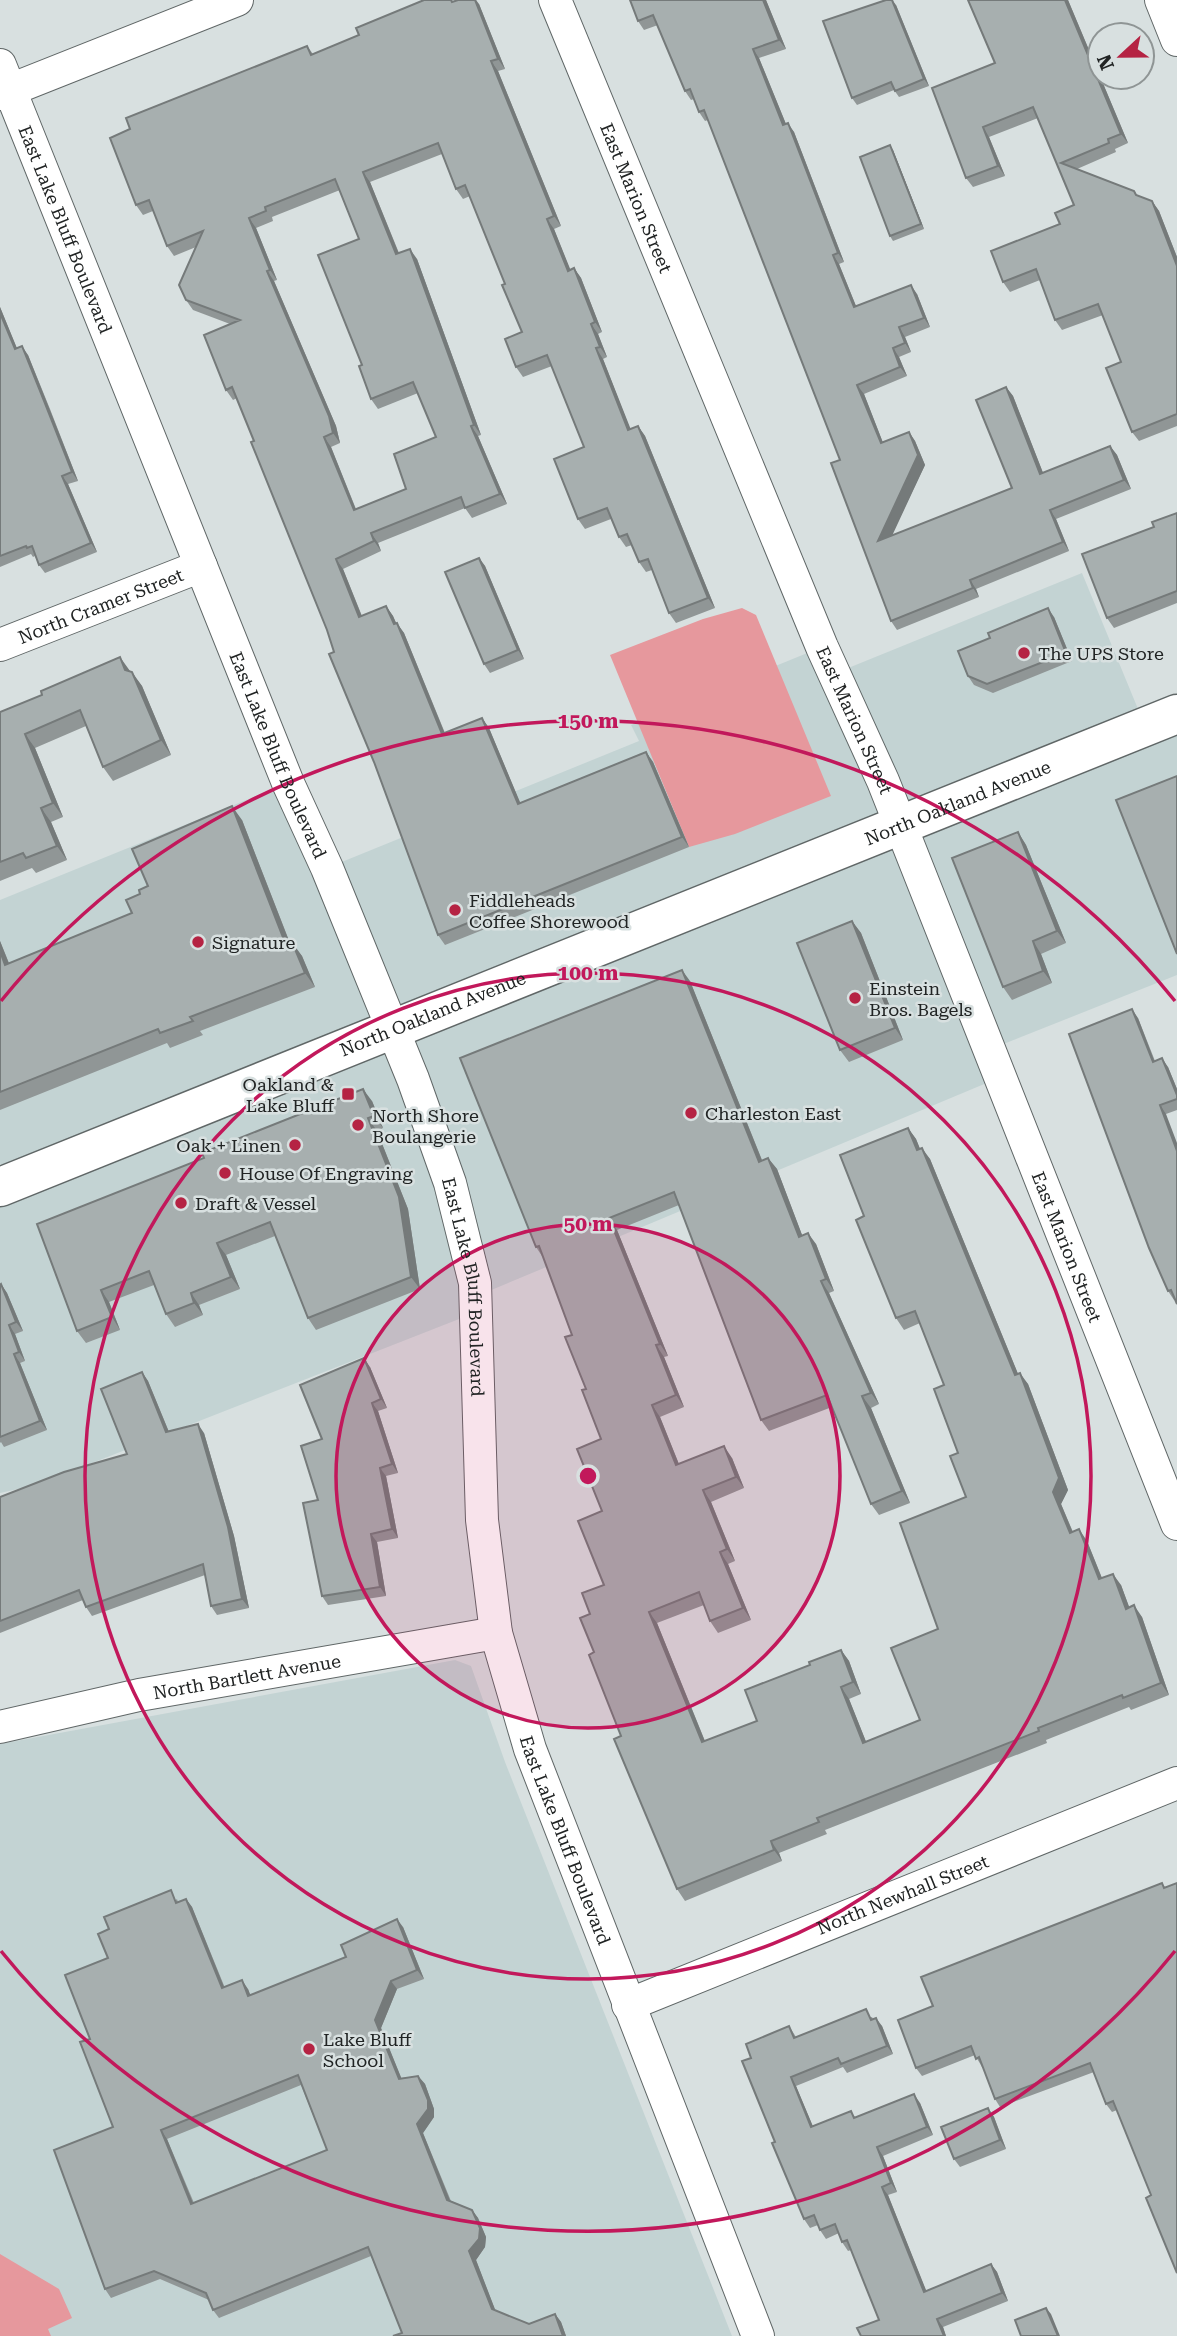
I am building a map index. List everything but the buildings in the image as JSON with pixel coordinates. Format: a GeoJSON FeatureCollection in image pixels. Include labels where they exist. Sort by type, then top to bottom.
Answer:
{"type":"FeatureCollection","features":[{"type":"Feature","properties":{"kind":"main road","name":"North Oakland Avenue"},"geometry":{"type":"LineString","coordinates":[[0,1187],[394,1031],[1177,714]]}},
{"type":"Feature","properties":{"kind":"street"},"geometry":{"type":"LineString","coordinates":[[3,83],[237,0]]}},
{"type":"Feature","properties":{"kind":"street","name":"East Marion Street"},"geometry":{"type":"LineString","coordinates":[[555,0],[822,647],[901,826],[1177,1524]]}},
{"type":"Feature","properties":{"kind":"street"},"geometry":{"type":"LineString","coordinates":[[1161,0],[1177,40]]}},
{"type":"Feature","properties":{"kind":"street","name":"East Lake Bluff Boulevard"},"geometry":{"type":"LineString","coordinates":[[3,83],[288,783],[394,1031],[450,1183],[475,1283],[482,1520],[496,1633],[530,1749],[758,2336]]}},
{"type":"Feature","properties":{"kind":"street","name":"North Cramer Street"},"geometry":{"type":"LineString","coordinates":[[0,645],[201,566]]}},
{"type":"Feature","properties":{"kind":"street","name":"North Bartlett Avenue"},"geometry":{"type":"LineString","coordinates":[[0,1727],[139,1695],[496,1633]]}},
{"type":"Feature","properties":{"kind":"street","name":"North Newhall Street"},"geometry":{"type":"LineString","coordinates":[[628,2005],[1177,1783]]}},
{"type":"Feature","properties":{"kind":"shaded area"},"geometry":{"type":"Polygon","coordinates":[[[1082,573],[1145,726],[1177,714],[1177,975],[991,1049],[1001,1077],[477,1296],[477,1312],[36,1485],[0,1493],[0,1187],[8,1183],[0,1163],[0,900],[288,783],[327,868],[639,741],[631,725],[822,647],[836,673],[1082,573]]]}},
{"type":"Feature","properties":{"kind":"shaded area"},"geometry":{"type":"Polygon","coordinates":[[[742,608],[756,615],[831,796],[735,834],[689,847],[610,655],[703,619],[742,608]]]}},
{"type":"Feature","properties":{"kind":"shaded area","name":"Lake Bluff School"},"geometry":{"type":"Polygon","coordinates":[[[455,1660],[471,1666],[505,1762],[732,2336],[0,2336],[0,1744],[455,1660]]]}},
{"type":"Feature","properties":{"kind":"shaded area"},"geometry":{"type":"Polygon","coordinates":[[[0,2254],[59,2289],[72,2318],[48,2329],[51,2336],[0,2336],[0,2254]]]}},
{"type":"Feature","properties":{"kind":"place","name":"The UPS Store"},"geometry":{"type":"Point","coordinates":[1024,653]}},
{"type":"Feature","properties":{"kind":"place","name":"Fiddleheads Coffee Shorewood"},"geometry":{"type":"Point","coordinates":[455,910]}},
{"type":"Feature","properties":{"kind":"place","name":"Signature"},"geometry":{"type":"Point","coordinates":[198,942]}},
{"type":"Feature","properties":{"kind":"place","name":"Einstein Bros. Bagels"},"geometry":{"type":"Point","coordinates":[855,998]}},
{"type":"Feature","properties":{"kind":"place","name":"Oakland & Lake Bluff"},"geometry":{"type":"Point","coordinates":[348,1094]}},
{"type":"Feature","properties":{"kind":"place","name":"Charleston East"},"geometry":{"type":"Point","coordinates":[691,1113]}},
{"type":"Feature","properties":{"kind":"place","name":"North Shore Boulangerie"},"geometry":{"type":"Point","coordinates":[358,1125]}},
{"type":"Feature","properties":{"kind":"place","name":"Oak + Linen"},"geometry":{"type":"Point","coordinates":[295,1145]}},
{"type":"Feature","properties":{"kind":"place","name":"House Of Engraving"},"geometry":{"type":"Point","coordinates":[225,1173]}},
{"type":"Feature","properties":{"kind":"place","name":"Draft & Vessel"},"geometry":{"type":"Point","coordinates":[181,1203]}},
{"type":"Feature","properties":{"kind":"place","name":"Lake Bluff School"},"geometry":{"type":"Point","coordinates":[309,2049]}}]}
